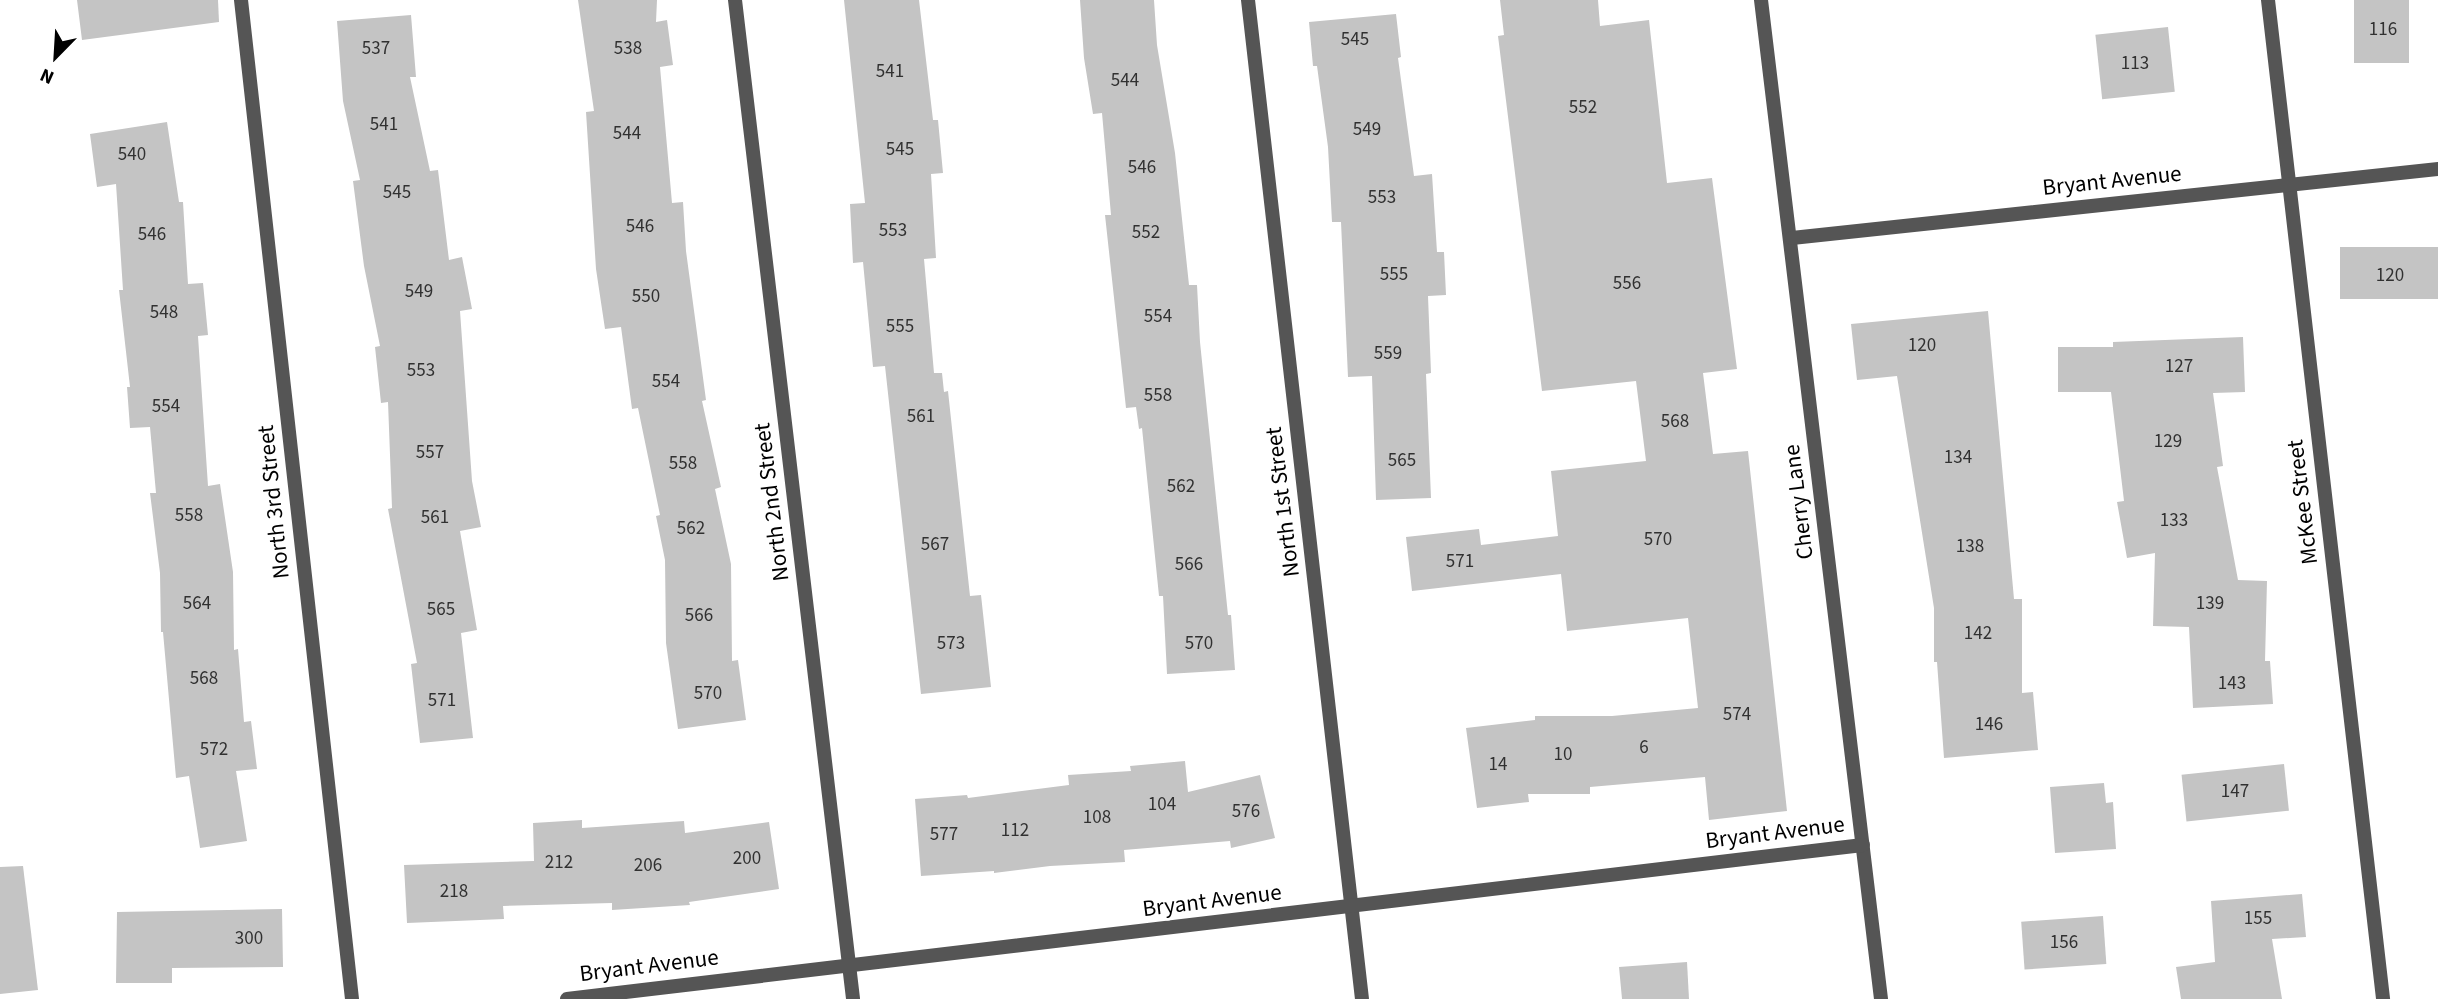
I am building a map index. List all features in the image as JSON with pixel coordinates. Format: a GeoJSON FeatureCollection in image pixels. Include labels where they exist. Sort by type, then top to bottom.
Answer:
{"type":"FeatureCollection","features":[{"type":"Feature","properties":{"kind":"street","name":"North 3rd Street"},"geometry":{"type":"LineString","coordinates":[[242,0],[352,999]]}},
{"type":"Feature","properties":{"kind":"street","name":"North 2nd Street"},"geometry":{"type":"LineString","coordinates":[[735,0],[853,999]]}},
{"type":"Feature","properties":{"kind":"street","name":"North 1st Street"},"geometry":{"type":"LineString","coordinates":[[1248,0],[1362,999]]}},
{"type":"Feature","properties":{"kind":"street","name":"Cherry Lane"},"geometry":{"type":"LineString","coordinates":[[1761,0],[1881,999]]}},
{"type":"Feature","properties":{"kind":"street","name":"McKee Street"},"geometry":{"type":"LineString","coordinates":[[2268,0],[2383,999]]}},
{"type":"Feature","properties":{"kind":"street","name":"Bryant Avenue"},"geometry":{"type":"LineString","coordinates":[[1791,238],[2438,169]]}},
{"type":"Feature","properties":{"kind":"street","name":"Bryant Avenue"},"geometry":{"type":"LineString","coordinates":[[567,999],[1863,845]]}},
{"type":"Feature","properties":{"kind":"building"},"geometry":{"type":"Polygon","coordinates":[[[77,0],[218,0],[219,22],[82,40],[77,0]]]}},
{"type":"Feature","properties":{"kind":"building"},"geometry":{"type":"Polygon","coordinates":[[[578,0],[657,0],[656,22],[667,20],[673,65],[660,67],[672,203],[683,202],[686,251],[706,400],[702,401],[721,487],[715,489],[731,564],[732,661],[738,660],[746,720],[678,729],[666,643],[665,560],[656,516],[660,515],[638,408],[632,409],[621,327],[605,329],[596,269],[586,112],[594,111],[578,0]]]}},
{"type":"Feature","properties":{"kind":"building"},"geometry":{"type":"Polygon","coordinates":[[[844,0],[919,0],[933,120],[938,120],[943,173],[931,174],[936,258],[924,259],[934,373],[942,373],[944,392],[948,391],[970,596],[981,595],[991,687],[921,694],[885,366],[873,367],[863,262],[853,263],[850,204],[865,203],[844,0]]]}},
{"type":"Feature","properties":{"kind":"building"},"geometry":{"type":"Polygon","coordinates":[[[1080,0],[1154,0],[1157,45],[1175,153],[1189,285],[1197,285],[1200,342],[1235,670],[1167,674],[1163,596],[1159,596],[1142,428],[1139,429],[1136,407],[1126,408],[1105,215],[1111,215],[1102,113],[1093,114],[1084,58],[1080,0]]]}},
{"type":"Feature","properties":{"kind":"building"},"geometry":{"type":"Polygon","coordinates":[[[1500,0],[1598,0],[1600,26],[1649,20],[1667,183],[1712,178],[1737,369],[1703,373],[1713,454],[1748,451],[1787,811],[1709,820],[1705,777],[1590,787],[1590,794],[1528,794],[1529,802],[1477,808],[1466,728],[1535,720],[1535,716],[1612,716],[1698,708],[1688,618],[1567,631],[1561,574],[1412,591],[1406,537],[1479,529],[1481,545],[1558,536],[1551,471],[1646,461],[1636,381],[1542,391],[1498,36],[1504,35],[1500,0]]]}},
{"type":"Feature","properties":{"kind":"building"},"geometry":{"type":"Polygon","coordinates":[[[2354,0],[2409,0],[2409,63],[2354,63],[2354,0]]]}},
{"type":"Feature","properties":{"kind":"building"},"geometry":{"type":"Polygon","coordinates":[[[1396,14],[1401,57],[1398,58],[1414,176],[1432,174],[1437,252],[1444,252],[1446,295],[1428,296],[1431,373],[1426,374],[1431,498],[1376,500],[1372,376],[1348,377],[1341,222],[1332,222],[1328,147],[1317,66],[1313,66],[1309,22],[1396,14]]]}},
{"type":"Feature","properties":{"kind":"building"},"geometry":{"type":"Polygon","coordinates":[[[411,15],[416,77],[410,77],[430,171],[438,170],[449,260],[462,257],[472,309],[460,311],[472,481],[481,527],[460,531],[477,630],[461,633],[473,738],[420,743],[411,664],[417,663],[388,509],[392,508],[388,402],[381,403],[375,347],[380,346],[364,266],[353,181],[360,180],[343,101],[337,21],[411,15]]]}},
{"type":"Feature","properties":{"kind":"building"},"geometry":{"type":"Polygon","coordinates":[[[2168,27],[2175,92],[2102,99],[2095,35],[2168,27]]]}},
{"type":"Feature","properties":{"kind":"building"},"geometry":{"type":"Polygon","coordinates":[[[167,122],[179,202],[183,202],[188,284],[203,283],[208,335],[198,336],[208,486],[220,484],[233,572],[234,650],[238,649],[244,722],[251,721],[257,769],[236,771],[247,841],[200,848],[189,776],[176,778],[161,632],[160,573],[150,493],[156,493],[150,427],[130,428],[127,387],[130,387],[119,290],[123,290],[116,184],[97,187],[90,134],[167,122]]]}},
{"type":"Feature","properties":{"kind":"building"},"geometry":{"type":"Polygon","coordinates":[[[2340,247],[2438,247],[2438,299],[2340,299],[2340,247]]]}},
{"type":"Feature","properties":{"kind":"building"},"geometry":{"type":"Polygon","coordinates":[[[1988,311],[2014,599],[2022,599],[2022,693],[2033,692],[2038,750],[1944,758],[1937,662],[1934,662],[1934,608],[1897,376],[1857,380],[1851,324],[1988,311]]]}},
{"type":"Feature","properties":{"kind":"building"},"geometry":{"type":"Polygon","coordinates":[[[2243,337],[2245,392],[2213,393],[2223,466],[2217,467],[2238,580],[2267,581],[2265,661],[2270,661],[2273,704],[2193,708],[2189,627],[2153,626],[2155,553],[2127,558],[2117,502],[2124,501],[2111,392],[2058,392],[2058,347],[2113,347],[2113,342],[2243,337]]]}},
{"type":"Feature","properties":{"kind":"building"},"geometry":{"type":"Polygon","coordinates":[[[1185,761],[1188,792],[1260,775],[1275,838],[1231,848],[1230,841],[1124,850],[1125,862],[921,876],[915,799],[967,795],[968,798],[1069,785],[1068,775],[1131,771],[1130,766],[1185,761]]]}},
{"type":"Feature","properties":{"kind":"building"},"geometry":{"type":"Polygon","coordinates":[[[2284,764],[2289,811],[2186,822],[2182,775],[2284,764]]]}},
{"type":"Feature","properties":{"kind":"building"},"geometry":{"type":"Polygon","coordinates":[[[2104,783],[2106,803],[2113,802],[2116,849],[2055,853],[2050,787],[2104,783]]]}},
{"type":"Feature","properties":{"kind":"building"},"geometry":{"type":"Polygon","coordinates":[[[582,820],[582,828],[684,821],[685,833],[769,822],[779,889],[689,902],[690,905],[612,910],[612,903],[503,906],[504,919],[407,923],[404,865],[534,861],[533,823],[582,820]]]}},
{"type":"Feature","properties":{"kind":"building"},"geometry":{"type":"Polygon","coordinates":[[[23,866],[38,990],[0,994],[0,867],[23,866]]]}},
{"type":"Feature","properties":{"kind":"building"},"geometry":{"type":"Polygon","coordinates":[[[2302,894],[2306,937],[2272,939],[2282,999],[2181,999],[2176,967],[2215,962],[2211,901],[2302,894]]]}},
{"type":"Feature","properties":{"kind":"building"},"geometry":{"type":"Polygon","coordinates":[[[282,909],[283,967],[172,968],[172,983],[116,983],[117,912],[282,909]]]}},
{"type":"Feature","properties":{"kind":"building"},"geometry":{"type":"Polygon","coordinates":[[[2103,916],[2106,964],[2025,970],[2021,922],[2103,916]]]}},
{"type":"Feature","properties":{"kind":"building"},"geometry":{"type":"Polygon","coordinates":[[[1687,962],[1689,999],[1622,999],[1619,967],[1687,962]]]}}]}
